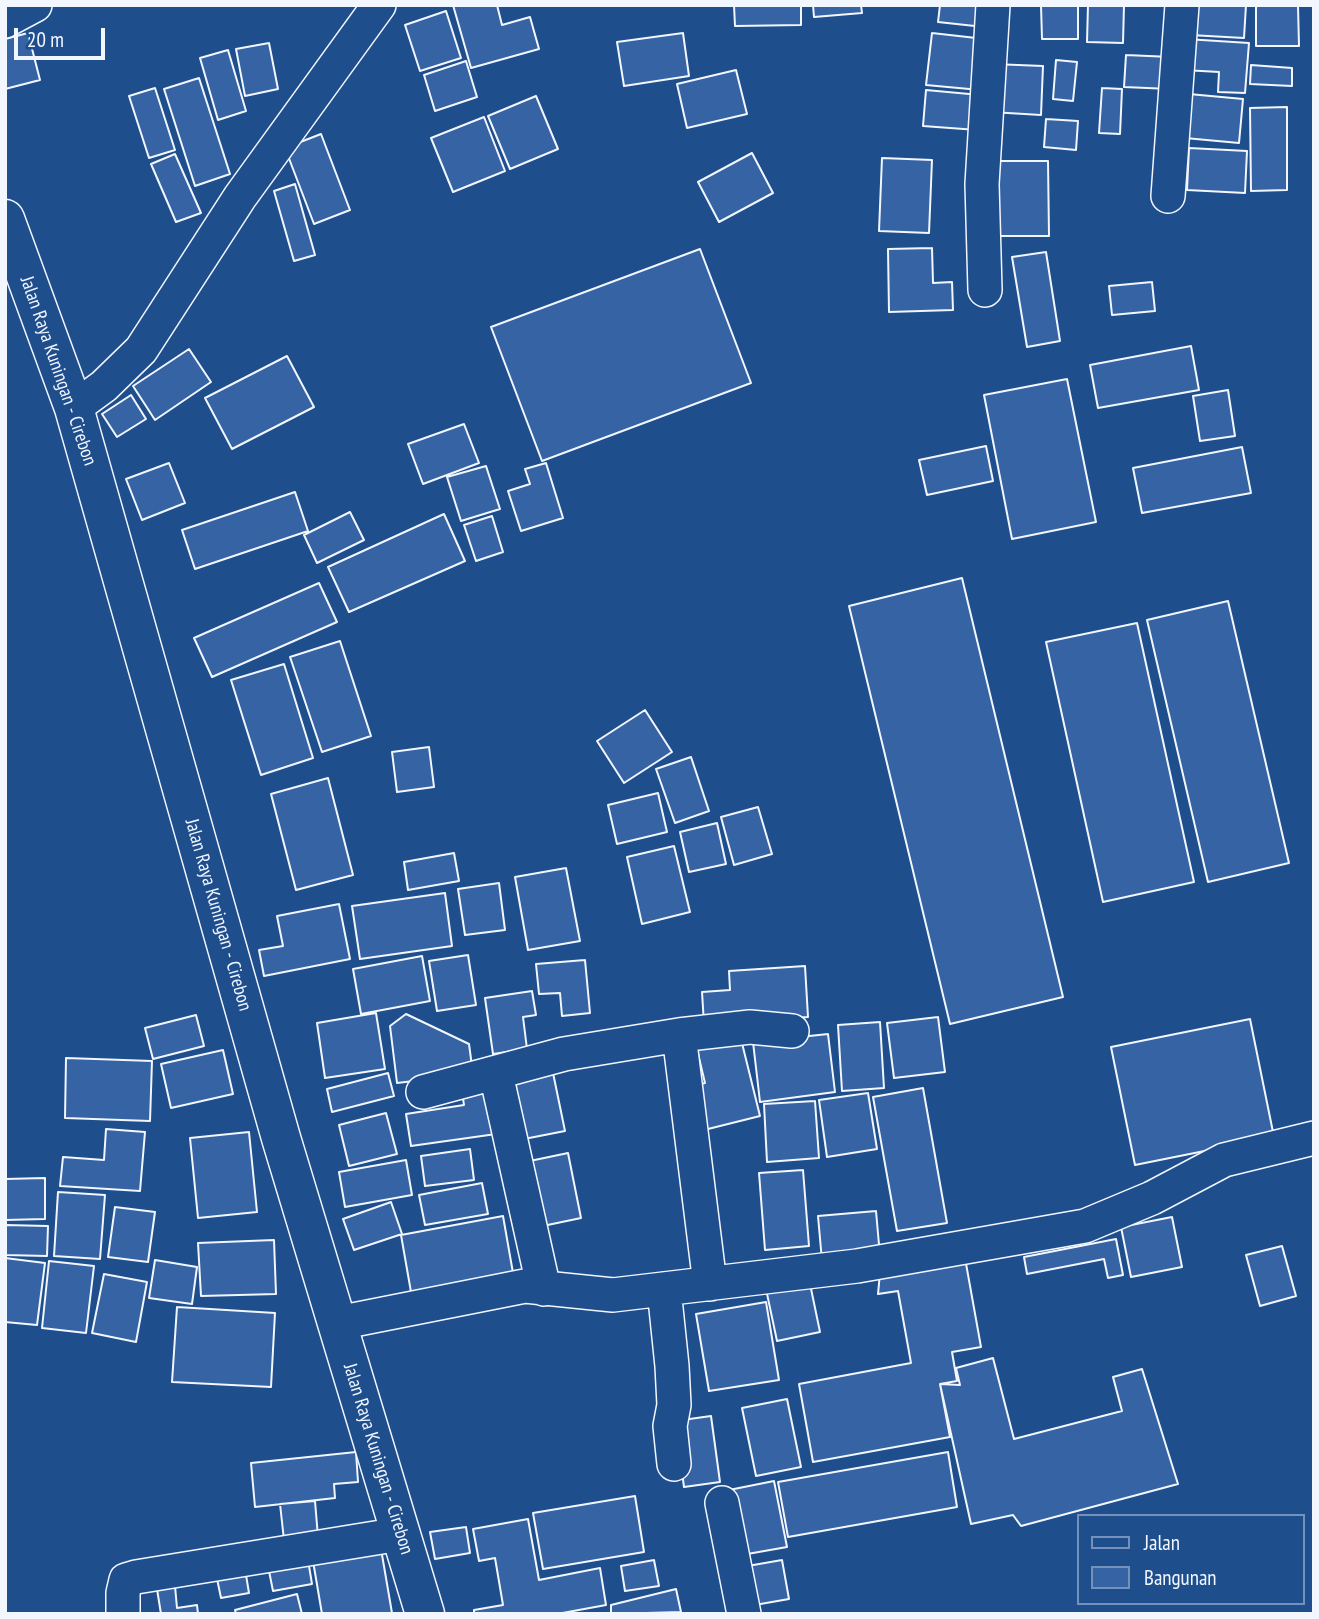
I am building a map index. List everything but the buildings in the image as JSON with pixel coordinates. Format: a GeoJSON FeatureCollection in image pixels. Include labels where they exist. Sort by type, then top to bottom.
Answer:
{"type":"FeatureCollection","features":[{"type":"Feature","properties":{"kind":"highway","name":"Jalan Raya Kuningan - Cirebon"},"geometry":{"type":"LineString","coordinates":[[5,219],[74,408],[281,1138],[425,1614]]}},
{"type":"Feature","properties":{"kind":"street"},"geometry":{"type":"LineString","coordinates":[[5,20],[35,5]]}},
{"type":"Feature","properties":{"kind":"street"},"geometry":{"type":"LineString","coordinates":[[74,408],[104,386],[141,350],[240,197],[379,5]]}},
{"type":"Feature","properties":{"kind":"street"},"geometry":{"type":"LineString","coordinates":[[985,290],[982,184],[993,5]]}},
{"type":"Feature","properties":{"kind":"street"},"geometry":{"type":"LineString","coordinates":[[1168,196],[1182,5]]}},
{"type":"Feature","properties":{"kind":"street"},"geometry":{"type":"LineString","coordinates":[[423,1092],[564,1054],[678,1035],[750,1027],[792,1031]]}},
{"type":"Feature","properties":{"kind":"street"},"geometry":{"type":"LineString","coordinates":[[678,1035],[710,1284]]}},
{"type":"Feature","properties":{"kind":"street"},"geometry":{"type":"LineString","coordinates":[[496,1074],[544,1289]]}},
{"type":"Feature","properties":{"kind":"street"},"geometry":{"type":"LineString","coordinates":[[338,1324],[525,1286],[613,1295],[857,1266],[1085,1226],[1152,1198],[1224,1160],[1314,1138]]}},
{"type":"Feature","properties":{"kind":"street"},"geometry":{"type":"LineString","coordinates":[[664,1289],[673,1366],[674,1405],[670,1426],[674,1464]]}},
{"type":"Feature","properties":{"kind":"street"},"geometry":{"type":"LineString","coordinates":[[722,1503],[744,1614]]}},
{"type":"Feature","properties":{"kind":"street"},"geometry":{"type":"LineString","coordinates":[[123,1614],[122,1593],[127,1580],[136,1577],[401,1534]]}}]}
